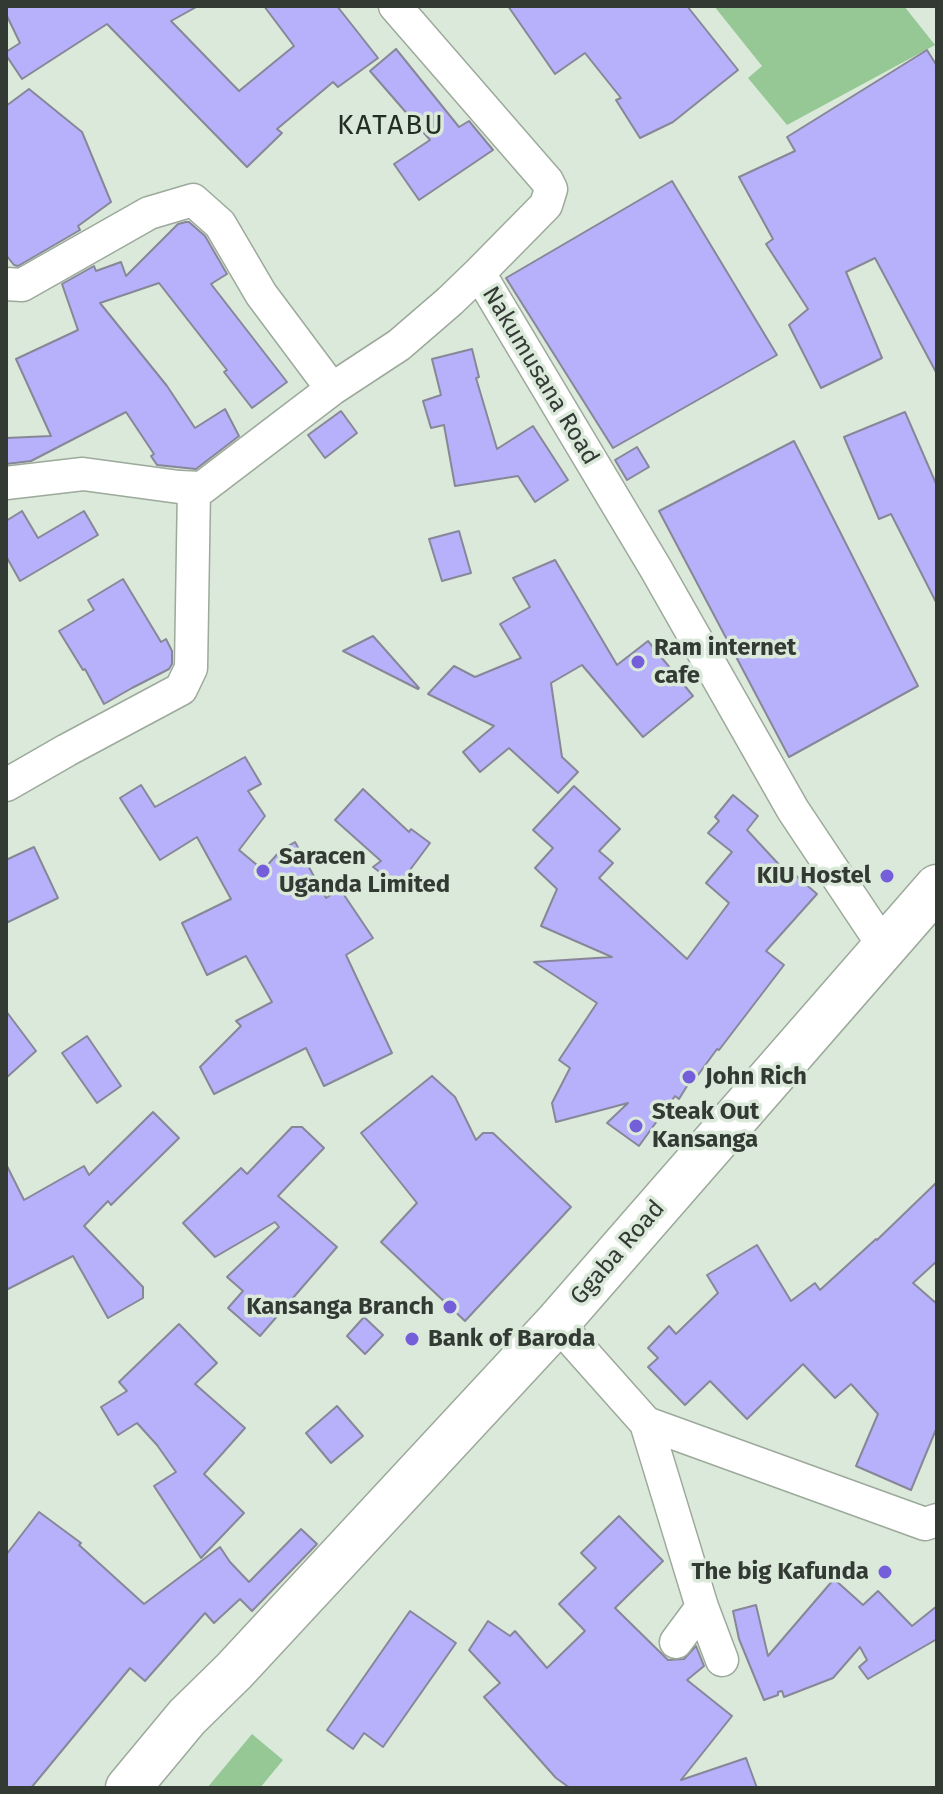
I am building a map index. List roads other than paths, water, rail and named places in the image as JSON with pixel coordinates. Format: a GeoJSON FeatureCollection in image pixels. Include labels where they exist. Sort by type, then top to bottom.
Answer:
{"type":"FeatureCollection","features":[{"type":"Feature","properties":{"kind":"main road","name":"Ggaba Road"},"geometry":{"type":"LineString","coordinates":[[128,1788],[187,1717],[234,1671],[557,1323],[937,887]]}},
{"type":"Feature","properties":{"kind":"street"},"geometry":{"type":"LineString","coordinates":[[395,6],[551,189],[546,205],[479,273]]}},
{"type":"Feature","properties":{"kind":"street"},"geometry":{"type":"LineString","coordinates":[[6,284],[22,285],[149,213],[193,200],[220,224],[261,294],[332,389]]}},
{"type":"Feature","properties":{"kind":"street","name":"Nakumusana Road"},"geometry":{"type":"LineString","coordinates":[[194,488],[202,488],[332,389],[399,345],[479,273],[656,569],[793,810],[885,948]]}},
{"type":"Feature","properties":{"kind":"street"},"geometry":{"type":"LineString","coordinates":[[6,483],[83,474],[194,488],[191,668],[181,689],[6,785]]}},
{"type":"Feature","properties":{"kind":"street"},"geometry":{"type":"LineString","coordinates":[[557,1323],[646,1423],[702,1607],[722,1660]]}},
{"type":"Feature","properties":{"kind":"street"},"geometry":{"type":"LineString","coordinates":[[646,1423],[925,1524],[937,1520]]}},
{"type":"Feature","properties":{"kind":"street"},"geometry":{"type":"LineString","coordinates":[[676,1642],[702,1607]]}},
{"type":"Feature","properties":{"kind":"place","name":"Ram internet cafe"},"geometry":{"type":"Point","coordinates":[638,662]}},
{"type":"Feature","properties":{"kind":"place","name":"Saracen Uganda Limited"},"geometry":{"type":"Point","coordinates":[263,871]}},
{"type":"Feature","properties":{"kind":"place","name":"KIU Hostel"},"geometry":{"type":"Point","coordinates":[887,876]}},
{"type":"Feature","properties":{"kind":"place","name":"John Rich"},"geometry":{"type":"Point","coordinates":[689,1077]}},
{"type":"Feature","properties":{"kind":"place","name":"Steak Out Kansanga"},"geometry":{"type":"Point","coordinates":[636,1126]}},
{"type":"Feature","properties":{"kind":"place","name":"Kansanga Branch"},"geometry":{"type":"Point","coordinates":[450,1307]}},
{"type":"Feature","properties":{"kind":"place","name":"Bank of Baroda"},"geometry":{"type":"Point","coordinates":[412,1339]}},
{"type":"Feature","properties":{"kind":"place","name":"The big Kafunda"},"geometry":{"type":"Point","coordinates":[885,1572]}},
{"type":"Feature","properties":{"kind":"district","name":"KATABU"},"geometry":{"type":"Point","coordinates":[391,126]}}]}
